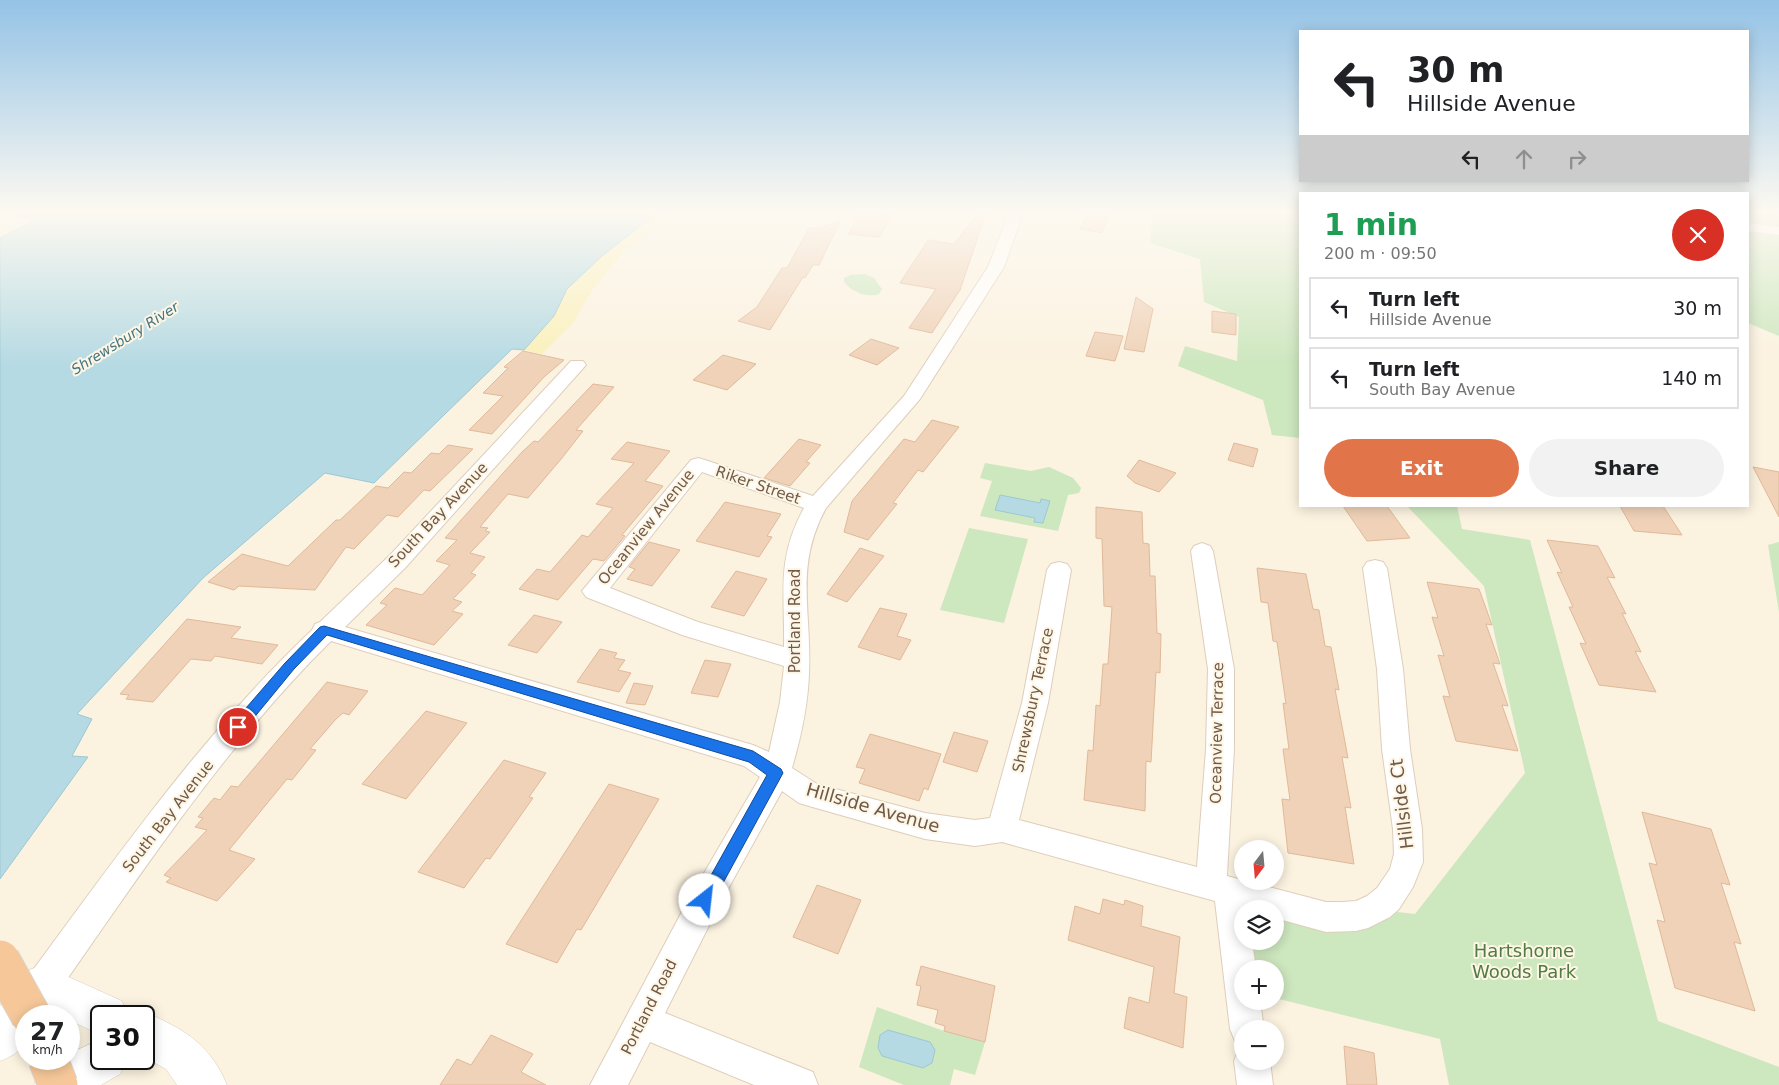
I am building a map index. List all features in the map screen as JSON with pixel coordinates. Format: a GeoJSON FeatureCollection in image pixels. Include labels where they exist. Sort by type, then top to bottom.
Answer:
{"type":"FeatureCollection","features":[{"type":"Feature","properties":{"kind":"highway"},"geometry":{"type":"LineString","coordinates":[[0,960],[36,1001]]}},
{"type":"Feature","properties":{"kind":"highway"},"geometry":{"type":"LineString","coordinates":[[52,1070],[57,1085]]}},
{"type":"Feature","properties":{"kind":"street","name":"Portland Road"},"geometry":{"type":"LineString","coordinates":[[608,1085],[644,1020],[688,932],[776,773],[790,720],[797,660],[794,559],[803,529],[817,505],[911,399],[997,264]]}},
{"type":"Feature","properties":{"kind":"street","name":"South Bay Avenue"},"geometry":{"type":"LineString","coordinates":[[0,1040],[36,1001],[149,838],[200,773],[290,666],[324,630],[398,561],[577,365]]}},
{"type":"Feature","properties":{"kind":"street","name":"Riker Street"},"geometry":{"type":"LineString","coordinates":[[698,464],[817,505]]}},
{"type":"Feature","properties":{"kind":"street","name":"Oceanview Avenue"},"geometry":{"type":"LineString","coordinates":[[698,464],[594,591],[691,630],[797,660]]}},
{"type":"Feature","properties":{"kind":"street","name":"Oceanview Terrace"},"geometry":{"type":"LineString","coordinates":[[1202,551],[1221,669],[1220,889],[1235,960]]}},
{"type":"Feature","properties":{"kind":"street","name":"Hillside Ct"},"geometry":{"type":"LineString","coordinates":[[1220,889],[1326,917],[1346,919],[1376,909],[1396,889],[1409,860],[1409,850],[1396,751],[1390,671],[1375,568]]}},
{"type":"Feature","properties":{"kind":"street","name":"Shrewsbury Terrace"},"geometry":{"type":"LineString","coordinates":[[1002,829],[1035,703],[1059,570]]}},
{"type":"Feature","properties":{"kind":"street","name":"Hillside Avenue"},"geometry":{"type":"LineString","coordinates":[[324,630],[753,757],[809,794],[925,826],[976,833],[1002,829],[1220,889]]}},
{"type":"Feature","properties":{"kind":"street"},"geometry":{"type":"LineString","coordinates":[[36,1001],[90,1012]]}},
{"type":"Feature","properties":{"kind":"street"},"geometry":{"type":"LineString","coordinates":[[644,1020],[706,1049],[800,1085]]}},
{"type":"Feature","properties":{"kind":"street"},"geometry":{"type":"LineString","coordinates":[[155,1044],[177,1065]]}},
{"type":"Feature","properties":{"kind":"street"},"geometry":{"type":"LineString","coordinates":[[57,1085],[90,1067]]}},
{"type":"Feature","properties":{"kind":"street"},"geometry":{"type":"LineString","coordinates":[[1253,1070],[1255,1085]]}},
{"type":"Feature","properties":{"kind":"green space"},"geometry":{"type":"Polygon","coordinates":[[[1200,264],[1299,264],[1299,438],[1272,435],[1263,400],[1178,366],[1185,346],[1237,361],[1239,317],[1204,302],[1200,264]]]}},
{"type":"Feature","properties":{"kind":"green space"},"geometry":{"type":"Polygon","coordinates":[[[1749,264],[1779,264],[1779,336],[1749,323],[1749,264]]]}},
{"type":"Feature","properties":{"kind":"green space"},"geometry":{"type":"Polygon","coordinates":[[[865,274],[874,278],[882,289],[879,294],[860,293],[851,289],[844,282],[844,278],[851,275],[865,274]]]}},
{"type":"Feature","properties":{"kind":"green space"},"geometry":{"type":"Polygon","coordinates":[[[985,463],[1031,471],[1049,467],[1073,478],[1081,488],[1079,493],[1068,495],[1058,531],[980,516],[992,481],[980,478],[985,463]]]}},
{"type":"Feature","properties":{"kind":"green space","name":"Hartshorne Woods Park"},"geometry":{"type":"Polygon","coordinates":[[[1408,507],[1457,507],[1462,529],[1530,540],[1658,1021],[1779,1067],[1779,1085],[1449,1085],[1440,1039],[1284,1000],[1284,960],[1242,960],[1241,950],[1284,950],[1284,900],[1235,900],[1234,894],[1415,914],[1525,773],[1484,586],[1408,507]]]}},
{"type":"Feature","properties":{"kind":"green space"},"geometry":{"type":"Polygon","coordinates":[[[969,528],[1028,539],[1004,623],[940,610],[969,528]]]}},
{"type":"Feature","properties":{"kind":"green space"},"geometry":{"type":"Polygon","coordinates":[[[1779,542],[1779,612],[1768,545],[1779,542]]]}},
{"type":"Feature","properties":{"kind":"green space"},"geometry":{"type":"Polygon","coordinates":[[[877,1007],[944,1031],[985,1042],[975,1075],[954,1069],[950,1085],[904,1085],[859,1067],[877,1007]]]}},
{"type":"Feature","properties":{"kind":"sand"},"geometry":{"type":"Polygon","coordinates":[[[594,264],[614,264],[593,289],[573,323],[542,354],[524,350],[554,316],[567,289],[594,264]]]}},
{"type":"Feature","properties":{"kind":"water","name":"Shrewsbury River"},"geometry":{"type":"Polygon","coordinates":[[[0,264],[594,264],[567,289],[554,316],[524,350],[512,349],[374,483],[325,473],[203,578],[77,714],[92,719],[72,756],[88,757],[0,879],[0,264]]]}},
{"type":"Feature","properties":{"kind":"water"},"geometry":{"type":"Polygon","coordinates":[[[1000,495],[1040,503],[1041,499],[1050,501],[1043,523],[1034,522],[1035,518],[995,510],[1000,495]]]}},
{"type":"Feature","properties":{"kind":"water"},"geometry":{"type":"Polygon","coordinates":[[[888,1030],[930,1042],[935,1050],[932,1063],[923,1068],[882,1056],[878,1048],[880,1035],[888,1030]]]}},
{"type":"Feature","properties":{"kind":"building"},"geometry":{"type":"Polygon","coordinates":[[[789,264],[820,264],[813,265],[805,278],[803,277],[770,330],[738,321],[757,307],[782,268],[787,268],[789,264]]]}},
{"type":"Feature","properties":{"kind":"building"},"geometry":{"type":"Polygon","coordinates":[[[913,264],[969,264],[960,290],[932,333],[909,328],[936,289],[900,283],[913,264]]]}},
{"type":"Feature","properties":{"kind":"building"},"geometry":{"type":"Polygon","coordinates":[[[1136,297],[1153,309],[1144,352],[1124,349],[1136,297]]]}},
{"type":"Feature","properties":{"kind":"building"},"geometry":{"type":"Polygon","coordinates":[[[1212,311],[1236,314],[1236,335],[1212,332],[1212,311]]]}},
{"type":"Feature","properties":{"kind":"building"},"geometry":{"type":"Polygon","coordinates":[[[1095,332],[1123,336],[1115,361],[1086,356],[1095,332]]]}},
{"type":"Feature","properties":{"kind":"building"},"geometry":{"type":"Polygon","coordinates":[[[871,339],[899,348],[877,365],[849,355],[871,339]]]}},
{"type":"Feature","properties":{"kind":"building"},"geometry":{"type":"Polygon","coordinates":[[[523,351],[564,360],[544,377],[492,434],[469,430],[503,396],[483,393],[508,368],[504,367],[523,351]]]}},
{"type":"Feature","properties":{"kind":"building"},"geometry":{"type":"Polygon","coordinates":[[[723,355],[756,364],[727,390],[693,380],[723,355]]]}},
{"type":"Feature","properties":{"kind":"building"},"geometry":{"type":"Polygon","coordinates":[[[593,384],[614,387],[576,430],[583,431],[562,458],[528,498],[508,494],[480,527],[488,528],[485,531],[490,532],[470,553],[485,557],[471,573],[476,575],[453,599],[462,602],[452,611],[463,614],[434,645],[366,625],[387,605],[380,603],[395,588],[422,595],[450,565],[436,561],[457,540],[445,538],[522,452],[534,441],[538,442],[593,384]]]}},
{"type":"Feature","properties":{"kind":"building"},"geometry":{"type":"Polygon","coordinates":[[[932,420],[959,427],[923,472],[918,470],[893,503],[897,504],[868,540],[844,532],[852,501],[904,439],[915,442],[932,420]]]}},
{"type":"Feature","properties":{"kind":"building"},"geometry":{"type":"Polygon","coordinates":[[[799,439],[821,445],[806,462],[810,463],[790,486],[764,478],[799,439]]]}},
{"type":"Feature","properties":{"kind":"building"},"geometry":{"type":"Polygon","coordinates":[[[627,442],[670,451],[645,481],[663,486],[622,535],[625,536],[604,561],[593,559],[558,600],[519,589],[537,569],[550,572],[582,535],[588,537],[613,508],[596,504],[634,463],[611,459],[627,442]]]}},
{"type":"Feature","properties":{"kind":"building"},"geometry":{"type":"Polygon","coordinates":[[[1234,443],[1258,449],[1253,467],[1228,460],[1234,443]]]}},
{"type":"Feature","properties":{"kind":"building"},"geometry":{"type":"Polygon","coordinates":[[[448,445],[473,449],[430,491],[424,490],[398,517],[387,515],[354,549],[346,547],[315,590],[239,586],[234,590],[208,582],[242,554],[288,566],[336,520],[340,520],[376,486],[388,488],[404,472],[411,473],[431,453],[439,454],[448,445]]]}},
{"type":"Feature","properties":{"kind":"building"},"geometry":{"type":"Polygon","coordinates":[[[1139,460],[1176,473],[1159,492],[1135,483],[1127,476],[1139,460]]]}},
{"type":"Feature","properties":{"kind":"building"},"geometry":{"type":"Polygon","coordinates":[[[1753,467],[1779,472],[1779,517],[1753,467]]]}},
{"type":"Feature","properties":{"kind":"building"},"geometry":{"type":"Polygon","coordinates":[[[725,502],[781,514],[767,536],[772,537],[759,557],[696,541],[725,502]]]}},
{"type":"Feature","properties":{"kind":"building"},"geometry":{"type":"Polygon","coordinates":[[[1096,507],[1142,512],[1143,543],[1149,544],[1150,576],[1155,576],[1157,633],[1161,634],[1160,673],[1156,672],[1151,762],[1146,761],[1145,811],[1084,800],[1088,750],[1093,751],[1096,705],[1100,706],[1103,664],[1108,664],[1112,607],[1104,606],[1102,539],[1096,538],[1096,507]]]}},
{"type":"Feature","properties":{"kind":"building"},"geometry":{"type":"Polygon","coordinates":[[[1344,507],[1388,507],[1410,538],[1367,541],[1344,507]]]}},
{"type":"Feature","properties":{"kind":"building"},"geometry":{"type":"Polygon","coordinates":[[[1621,507],[1664,507],[1682,535],[1634,531],[1621,507]]]}},
{"type":"Feature","properties":{"kind":"building"},"geometry":{"type":"Polygon","coordinates":[[[1547,540],[1598,546],[1615,578],[1607,577],[1626,614],[1622,613],[1641,652],[1635,651],[1656,692],[1599,685],[1580,643],[1586,644],[1569,607],[1573,607],[1557,572],[1562,573],[1547,540]]]}},
{"type":"Feature","properties":{"kind":"building"},"geometry":{"type":"Polygon","coordinates":[[[649,542],[680,550],[652,586],[627,579],[635,569],[629,567],[649,542]]]}},
{"type":"Feature","properties":{"kind":"building"},"geometry":{"type":"Polygon","coordinates":[[[860,548],[884,556],[847,602],[827,594],[860,548]]]}},
{"type":"Feature","properties":{"kind":"building"},"geometry":{"type":"Polygon","coordinates":[[[1257,568],[1306,574],[1313,609],[1319,610],[1325,646],[1331,647],[1339,690],[1335,689],[1348,758],[1342,757],[1351,808],[1345,807],[1354,864],[1288,853],[1282,799],[1290,800],[1283,749],[1289,749],[1283,703],[1286,704],[1277,642],[1273,641],[1268,603],[1261,602],[1257,568]]]}},
{"type":"Feature","properties":{"kind":"building"},"geometry":{"type":"Polygon","coordinates":[[[736,571],[767,579],[744,616],[711,607],[736,571]]]}},
{"type":"Feature","properties":{"kind":"building"},"geometry":{"type":"Polygon","coordinates":[[[1427,582],[1479,589],[1492,625],[1486,624],[1500,664],[1493,663],[1508,706],[1502,705],[1518,751],[1456,741],[1443,696],[1450,697],[1438,655],[1444,656],[1432,617],[1438,618],[1427,582]]]}},
{"type":"Feature","properties":{"kind":"building"},"geometry":{"type":"Polygon","coordinates":[[[880,608],[907,614],[897,636],[911,640],[900,660],[858,647],[880,608]]]}},
{"type":"Feature","properties":{"kind":"building"},"geometry":{"type":"Polygon","coordinates":[[[534,615],[562,622],[537,653],[508,645],[534,615]]]}},
{"type":"Feature","properties":{"kind":"building"},"geometry":{"type":"Polygon","coordinates":[[[187,619],[241,627],[231,638],[278,645],[262,664],[215,656],[211,661],[191,659],[153,702],[126,699],[129,695],[120,694],[187,619]]]}},
{"type":"Feature","properties":{"kind":"building"},"geometry":{"type":"Polygon","coordinates":[[[600,649],[617,653],[614,658],[625,660],[618,670],[631,673],[619,692],[577,682],[600,649]]]}},
{"type":"Feature","properties":{"kind":"building"},"geometry":{"type":"Polygon","coordinates":[[[705,660],[731,664],[718,697],[691,693],[705,660]]]}},
{"type":"Feature","properties":{"kind":"building"},"geometry":{"type":"Polygon","coordinates":[[[327,682],[368,691],[349,715],[343,713],[336,719],[310,749],[316,750],[292,780],[287,779],[229,850],[255,859],[217,901],[166,882],[171,878],[164,875],[207,830],[195,827],[203,818],[198,817],[214,798],[220,800],[231,786],[238,787],[327,682]]]}},
{"type":"Feature","properties":{"kind":"building"},"geometry":{"type":"Polygon","coordinates":[[[634,683],[653,686],[645,705],[626,703],[634,683]]]}},
{"type":"Feature","properties":{"kind":"building"},"geometry":{"type":"Polygon","coordinates":[[[426,711],[467,723],[406,799],[362,784],[426,711]]]}},
{"type":"Feature","properties":{"kind":"building"},"geometry":{"type":"Polygon","coordinates":[[[954,732],[988,741],[977,772],[943,762],[954,732]]]}},
{"type":"Feature","properties":{"kind":"building"},"geometry":{"type":"Polygon","coordinates":[[[870,734],[941,754],[928,790],[924,788],[919,801],[859,783],[865,769],[856,767],[870,734]]]}},
{"type":"Feature","properties":{"kind":"building"},"geometry":{"type":"Polygon","coordinates":[[[504,760],[546,773],[529,797],[533,798],[490,859],[486,858],[464,888],[418,872],[504,760]]]}},
{"type":"Feature","properties":{"kind":"building"},"geometry":{"type":"Polygon","coordinates":[[[609,784],[659,799],[581,930],[577,929],[557,963],[506,944],[609,784]]]}},
{"type":"Feature","properties":{"kind":"building"},"geometry":{"type":"Polygon","coordinates":[[[1642,812],[1711,829],[1730,885],[1721,883],[1741,944],[1734,942],[1755,1011],[1675,988],[1657,920],[1665,922],[1649,863],[1657,865],[1642,812]]]}},
{"type":"Feature","properties":{"kind":"building"},"geometry":{"type":"Polygon","coordinates":[[[817,885],[861,900],[838,954],[793,937],[817,885]]]}},
{"type":"Feature","properties":{"kind":"building"},"geometry":{"type":"Polygon","coordinates":[[[1103,899],[1124,905],[1125,900],[1143,906],[1141,926],[1180,937],[1174,993],[1187,997],[1183,1048],[1124,1028],[1129,997],[1149,1003],[1154,967],[1068,940],[1075,906],[1100,914],[1103,899]]]}},
{"type":"Feature","properties":{"kind":"building"},"geometry":{"type":"Polygon","coordinates":[[[921,966],[995,986],[985,1042],[944,1031],[945,1026],[935,1023],[938,1010],[917,1005],[921,986],[916,985],[921,966]]]}},
{"type":"Feature","properties":{"kind":"building"},"geometry":{"type":"Polygon","coordinates":[[[491,1035],[533,1054],[521,1072],[546,1085],[440,1085],[457,1059],[471,1065],[491,1035]]]}},
{"type":"Feature","properties":{"kind":"building"},"geometry":{"type":"Polygon","coordinates":[[[1344,1046],[1374,1053],[1377,1085],[1347,1085],[1344,1046]]]}},
{"type":"Feature","properties":{"kind":"route"},"geometry":{"type":"LineString","coordinates":[[238,727],[290,666],[324,630],[753,757],[776,773],[705,900]]}}]}
